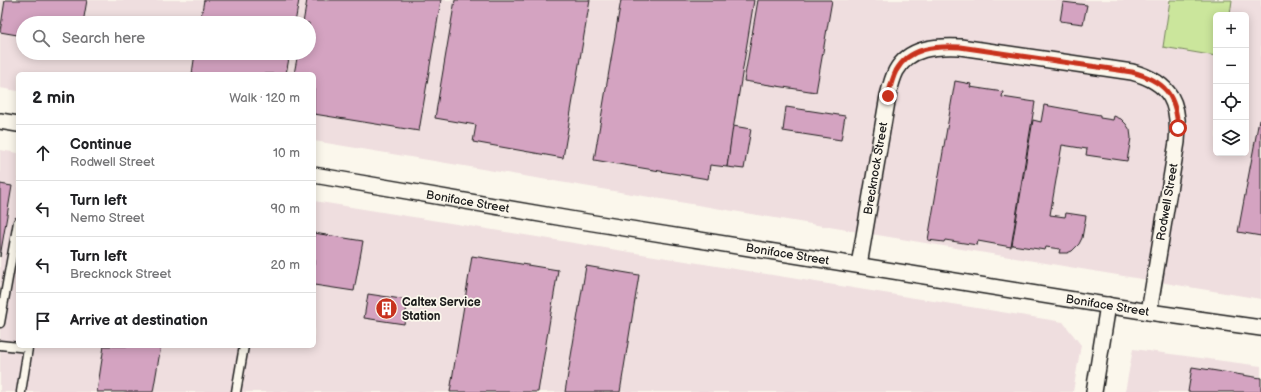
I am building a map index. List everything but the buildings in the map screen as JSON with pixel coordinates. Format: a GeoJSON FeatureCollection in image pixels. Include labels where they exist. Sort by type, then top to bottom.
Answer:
{"type":"FeatureCollection","features":[{"type":"Feature","properties":{"kind":"street","name":"Rodwell Street"},"geometry":{"type":"LineString","coordinates":[[910,55],[932,47],[960,47],[1124,71],[1143,75],[1165,89],[1175,103],[1178,114],[1178,142],[1149,312]]}},
{"type":"Feature","properties":{"kind":"street","name":"Brecknock Street"},"geometry":{"type":"LineString","coordinates":[[859,265],[888,96],[896,72],[902,62],[910,55]]}},
{"type":"Feature","properties":{"kind":"street"},"geometry":{"type":"LineString","coordinates":[[0,121],[16,124]]}},
{"type":"Feature","properties":{"kind":"street","name":"Boniface Street"},"geometry":{"type":"LineString","coordinates":[[316,175],[575,220],[1108,304],[1149,312],[1261,328]]}},
{"type":"Feature","properties":{"kind":"street"},"geometry":{"type":"LineString","coordinates":[[1094,392],[1108,304]]}},
{"type":"Feature","properties":{"kind":"lane"},"geometry":{"type":"LineString","coordinates":[[0,323],[16,233]]}},
{"type":"Feature","properties":{"kind":"lane"},"geometry":{"type":"LineString","coordinates":[[0,345],[16,347]]}},
{"type":"Feature","properties":{"kind":"lane"},"geometry":{"type":"LineString","coordinates":[[21,392],[28,348]]}},
{"type":"Feature","properties":{"kind":"lane"},"geometry":{"type":"LineString","coordinates":[[236,392],[244,348]]}},
{"type":"Feature","properties":{"kind":"shaded area"},"geometry":{"type":"Polygon","coordinates":[[[0,0],[1170,0],[1163,47],[1213,55],[1213,156],[1249,156],[1249,12],[1230,12],[1232,0],[1261,0],[1261,299],[316,141],[316,72],[16,72],[16,91],[0,88],[0,0]]]}},
{"type":"Feature","properties":{"kind":"shaded area"},"geometry":{"type":"Polygon","coordinates":[[[0,150],[16,153],[16,348],[316,348],[316,201],[1063,322],[1081,345],[1073,392],[0,392],[0,150]]]}},
{"type":"Feature","properties":{"kind":"shaded area"},"geometry":{"type":"Polygon","coordinates":[[[1133,349],[1261,366],[1261,392],[1125,392],[1133,349]]]}},
{"type":"Feature","properties":{"kind":"green space"},"geometry":{"type":"Polygon","coordinates":[[[1170,0],[1232,0],[1230,12],[1213,12],[1213,55],[1163,47],[1170,0]]]}},
{"type":"Feature","properties":{"kind":"place","name":"Caltex Service Station"},"geometry":{"type":"Point","coordinates":[386,309]}},
{"type":"Feature","properties":{"kind":"route"},"geometry":{"type":"LineString","coordinates":[[888,96],[896,72],[902,62],[910,55],[920,50],[932,47],[960,47],[1132,72],[1143,75],[1165,89],[1175,103],[1178,114],[1178,128]]}}]}
